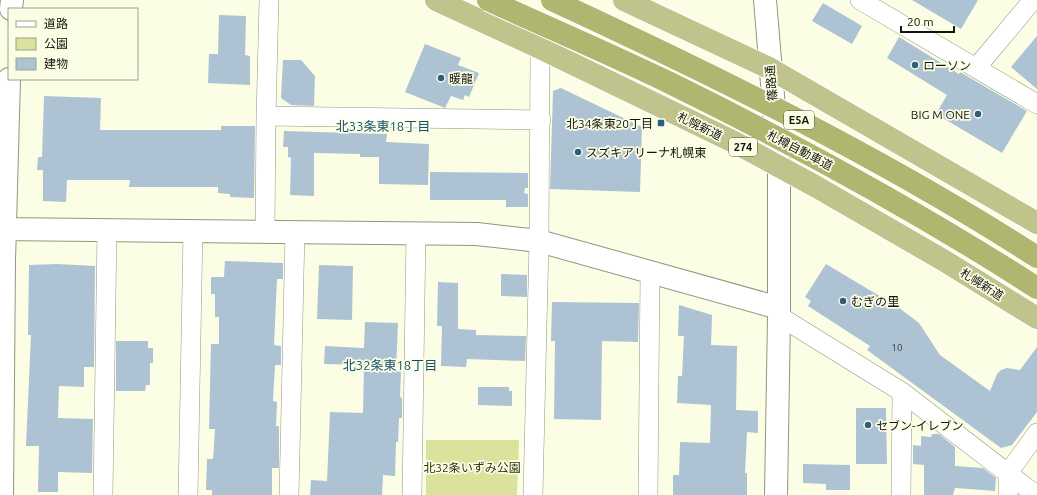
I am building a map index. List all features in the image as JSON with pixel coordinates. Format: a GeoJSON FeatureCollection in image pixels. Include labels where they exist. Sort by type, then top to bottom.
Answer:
{"type":"FeatureCollection","features":[{"type":"Feature","properties":{"kind":"highway","name":"札幌新道"},"geometry":{"type":"LineString","coordinates":[[436,0],[540,48],[734,142],[936,256],[1037,318]]}},
{"type":"Feature","properties":{"kind":"highway","name":"札樽自動車道"},"geometry":{"type":"LineString","coordinates":[[488,0],[670,83],[865,184],[992,259],[1037,288]]}},
{"type":"Feature","properties":{"kind":"highway","name":"E5A"},"geometry":{"type":"LineString","coordinates":[[552,0],[681,59],[879,162],[1037,257]]}},
{"type":"Feature","properties":{"kind":"highway"},"geometry":{"type":"LineString","coordinates":[[624,0],[769,68],[1035,216]]}},
{"type":"Feature","properties":{"kind":"street"},"geometry":{"type":"LineString","coordinates":[[265,231],[269,0]]}},
{"type":"Feature","properties":{"kind":"street","name":"篠路通"},"geometry":{"type":"LineString","coordinates":[[765,0],[769,68],[779,167],[779,312],[776,495]]}},
{"type":"Feature","properties":{"kind":"street"},"geometry":{"type":"LineString","coordinates":[[860,0],[1037,104]]}},
{"type":"Feature","properties":{"kind":"street"},"geometry":{"type":"LineString","coordinates":[[976,68],[1033,0]]}},
{"type":"Feature","properties":{"kind":"street"},"geometry":{"type":"LineString","coordinates":[[533,495],[541,120],[540,48]]}},
{"type":"Feature","properties":{"kind":"street"},"geometry":{"type":"LineString","coordinates":[[2,495],[2,229],[9,80]]}},
{"type":"Feature","properties":{"kind":"street"},"geometry":{"type":"LineString","coordinates":[[266,116],[541,120]]}},
{"type":"Feature","properties":{"kind":"street"},"geometry":{"type":"LineString","coordinates":[[2,229],[477,234],[539,241],[650,272],[779,312],[902,392],[1036,495]]}},
{"type":"Feature","properties":{"kind":"street"},"geometry":{"type":"LineString","coordinates":[[104,495],[107,230]]}},
{"type":"Feature","properties":{"kind":"street"},"geometry":{"type":"LineString","coordinates":[[188,495],[192,231]]}},
{"type":"Feature","properties":{"kind":"street"},"geometry":{"type":"LineString","coordinates":[[289,495],[295,232]]}},
{"type":"Feature","properties":{"kind":"street"},"geometry":{"type":"LineString","coordinates":[[412,495],[416,233]]}},
{"type":"Feature","properties":{"kind":"street"},"geometry":{"type":"LineString","coordinates":[[648,495],[650,272]]}},
{"type":"Feature","properties":{"kind":"street"},"geometry":{"type":"LineString","coordinates":[[901,495],[902,392]]}},
{"type":"Feature","properties":{"kind":"street"},"geometry":{"type":"LineString","coordinates":[[1008,495],[1008,473],[1037,433]]}},
{"type":"Feature","properties":{"kind":"green space","name":"北32条いずみ公園"},"geometry":{"type":"Polygon","coordinates":[[[426,440],[519,440],[517,495],[426,495],[426,440]]]}},
{"type":"Feature","properties":{"kind":"building"},"geometry":{"type":"Polygon","coordinates":[[[912,0],[978,0],[961,29],[912,0]]]}},
{"type":"Feature","properties":{"kind":"building"},"geometry":{"type":"Polygon","coordinates":[[[823,3],[862,26],[852,44],[812,21],[823,3]]]}},
{"type":"Feature","properties":{"kind":"building"},"geometry":{"type":"Polygon","coordinates":[[[219,15],[246,16],[245,55],[250,56],[250,85],[208,83],[209,54],[218,54],[219,15]]]}},
{"type":"Feature","properties":{"kind":"building"},"geometry":{"type":"Polygon","coordinates":[[[1037,36],[1037,89],[1011,67],[1037,36]]]}},
{"type":"Feature","properties":{"kind":"building"},"geometry":{"type":"Polygon","coordinates":[[[899,37],[959,74],[960,72],[1027,111],[1002,153],[936,114],[947,95],[887,58],[899,37]]]}},
{"type":"Feature","properties":{"kind":"building"},"geometry":{"type":"Polygon","coordinates":[[[425,44],[461,58],[458,65],[479,73],[469,97],[465,95],[463,100],[451,96],[445,108],[405,92],[425,44]]]}},
{"type":"Feature","properties":{"kind":"building"},"geometry":{"type":"Polygon","coordinates":[[[283,60],[301,60],[315,76],[314,106],[291,105],[281,98],[283,60]]]}},
{"type":"Feature","properties":{"kind":"building"},"geometry":{"type":"Polygon","coordinates":[[[561,88],[642,127],[640,192],[550,189],[553,91],[561,88]]]}},
{"type":"Feature","properties":{"kind":"building"},"geometry":{"type":"Polygon","coordinates":[[[44,96],[101,98],[100,130],[221,130],[221,126],[255,126],[254,198],[230,197],[230,194],[218,193],[218,187],[129,187],[130,180],[67,180],[66,202],[43,201],[43,170],[37,170],[38,157],[42,157],[44,96]]]}},
{"type":"Feature","properties":{"kind":"building"},"geometry":{"type":"Polygon","coordinates":[[[284,131],[387,134],[386,142],[429,144],[428,185],[379,184],[379,157],[360,157],[360,154],[314,153],[314,196],[290,195],[291,158],[288,157],[288,147],[283,147],[284,131]]]}},
{"type":"Feature","properties":{"kind":"building"},"geometry":{"type":"Polygon","coordinates":[[[430,172],[528,173],[528,188],[525,188],[524,193],[528,194],[528,207],[506,207],[506,200],[430,200],[430,172]]]}},
{"type":"Feature","properties":{"kind":"building"},"geometry":{"type":"Polygon","coordinates":[[[225,261],[283,263],[283,279],[277,279],[274,345],[281,346],[281,365],[275,365],[273,401],[277,402],[276,426],[279,426],[279,468],[272,468],[272,495],[212,495],[212,490],[206,490],[207,459],[213,459],[215,429],[209,429],[211,344],[219,344],[219,317],[215,317],[215,294],[211,294],[211,277],[224,277],[225,261]]]}},
{"type":"Feature","properties":{"kind":"building"},"geometry":{"type":"Polygon","coordinates":[[[57,264],[95,266],[94,367],[84,367],[84,387],[59,386],[58,418],[93,419],[92,473],[58,472],[58,492],[38,492],[39,446],[26,446],[31,335],[28,335],[29,265],[57,264]]]}},
{"type":"Feature","properties":{"kind":"building"},"geometry":{"type":"Polygon","coordinates":[[[826,264],[898,307],[919,323],[940,355],[990,391],[997,374],[1001,370],[1007,368],[1020,370],[1037,347],[1037,412],[1012,445],[1001,448],[867,350],[870,346],[808,306],[811,301],[805,297],[826,264]]]}},
{"type":"Feature","properties":{"kind":"building"},"geometry":{"type":"Polygon","coordinates":[[[319,265],[353,266],[352,320],[317,319],[319,265]]]}},
{"type":"Feature","properties":{"kind":"building"},"geometry":{"type":"Polygon","coordinates":[[[501,274],[527,275],[527,297],[501,296],[501,274]]]}},
{"type":"Feature","properties":{"kind":"building"},"geometry":{"type":"Polygon","coordinates":[[[438,282],[458,283],[458,329],[476,330],[476,335],[526,336],[525,361],[467,359],[466,367],[441,366],[442,326],[437,326],[438,282]]]}},
{"type":"Feature","properties":{"kind":"building"},"geometry":{"type":"Polygon","coordinates":[[[552,302],[639,303],[638,342],[602,341],[601,420],[554,419],[555,341],[551,341],[552,302]]]}},
{"type":"Feature","properties":{"kind":"building"},"geometry":{"type":"Polygon","coordinates":[[[679,305],[712,315],[711,345],[737,346],[736,410],[758,411],[758,433],[747,432],[745,473],[747,473],[747,495],[673,495],[673,475],[679,475],[680,442],[710,443],[711,405],[677,403],[678,376],[682,376],[684,336],[678,336],[679,305]]]}},
{"type":"Feature","properties":{"kind":"building"},"geometry":{"type":"Polygon","coordinates":[[[365,322],[398,323],[396,371],[401,372],[400,397],[402,398],[402,418],[399,418],[398,442],[396,442],[395,476],[383,475],[382,495],[310,495],[311,480],[327,481],[330,412],[363,413],[364,365],[324,364],[325,346],[364,348],[365,322]]]}},
{"type":"Feature","properties":{"kind":"building"},"geometry":{"type":"Polygon","coordinates":[[[116,341],[148,341],[148,348],[153,348],[153,363],[150,363],[150,385],[146,385],[145,391],[116,391],[116,341]]]}},
{"type":"Feature","properties":{"kind":"building"},"geometry":{"type":"Polygon","coordinates":[[[478,387],[509,387],[509,391],[512,391],[512,406],[478,405],[478,387]]]}},
{"type":"Feature","properties":{"kind":"building"},"geometry":{"type":"Polygon","coordinates":[[[856,408],[886,408],[887,464],[856,464],[856,408]]]}},
{"type":"Feature","properties":{"kind":"building"},"geometry":{"type":"Polygon","coordinates":[[[932,434],[939,434],[955,447],[955,466],[983,468],[996,478],[995,491],[955,488],[953,495],[924,495],[924,465],[913,464],[913,445],[921,446],[921,436],[931,437],[932,434]]]}},
{"type":"Feature","properties":{"kind":"building"},"geometry":{"type":"Polygon","coordinates":[[[803,464],[850,465],[850,490],[826,490],[826,484],[803,483],[803,464]]]}},
{"type":"Feature","properties":{"kind":"place","name":"ローソン"},"geometry":{"type":"Point","coordinates":[915,65]}},
{"type":"Feature","properties":{"kind":"place","name":"暖龍"},"geometry":{"type":"Point","coordinates":[441,78]}},
{"type":"Feature","properties":{"kind":"place","name":"BIG M ONE"},"geometry":{"type":"Point","coordinates":[978,114]}},
{"type":"Feature","properties":{"kind":"place","name":"北34条東20丁目"},"geometry":{"type":"Point","coordinates":[661,123]}},
{"type":"Feature","properties":{"kind":"place","name":"スズキアリーナ札幌東"},"geometry":{"type":"Point","coordinates":[578,152]}},
{"type":"Feature","properties":{"kind":"place","name":"むぎの里"},"geometry":{"type":"Point","coordinates":[843,301]}},
{"type":"Feature","properties":{"kind":"place","name":"セブン-イレブン"},"geometry":{"type":"Point","coordinates":[868,425]}},
{"type":"Feature","properties":{"kind":"district","name":"北33条東18丁目"},"geometry":{"type":"Point","coordinates":[383,126]}},
{"type":"Feature","properties":{"kind":"district","name":"北32条東18丁目"},"geometry":{"type":"Point","coordinates":[390,365]}}]}
